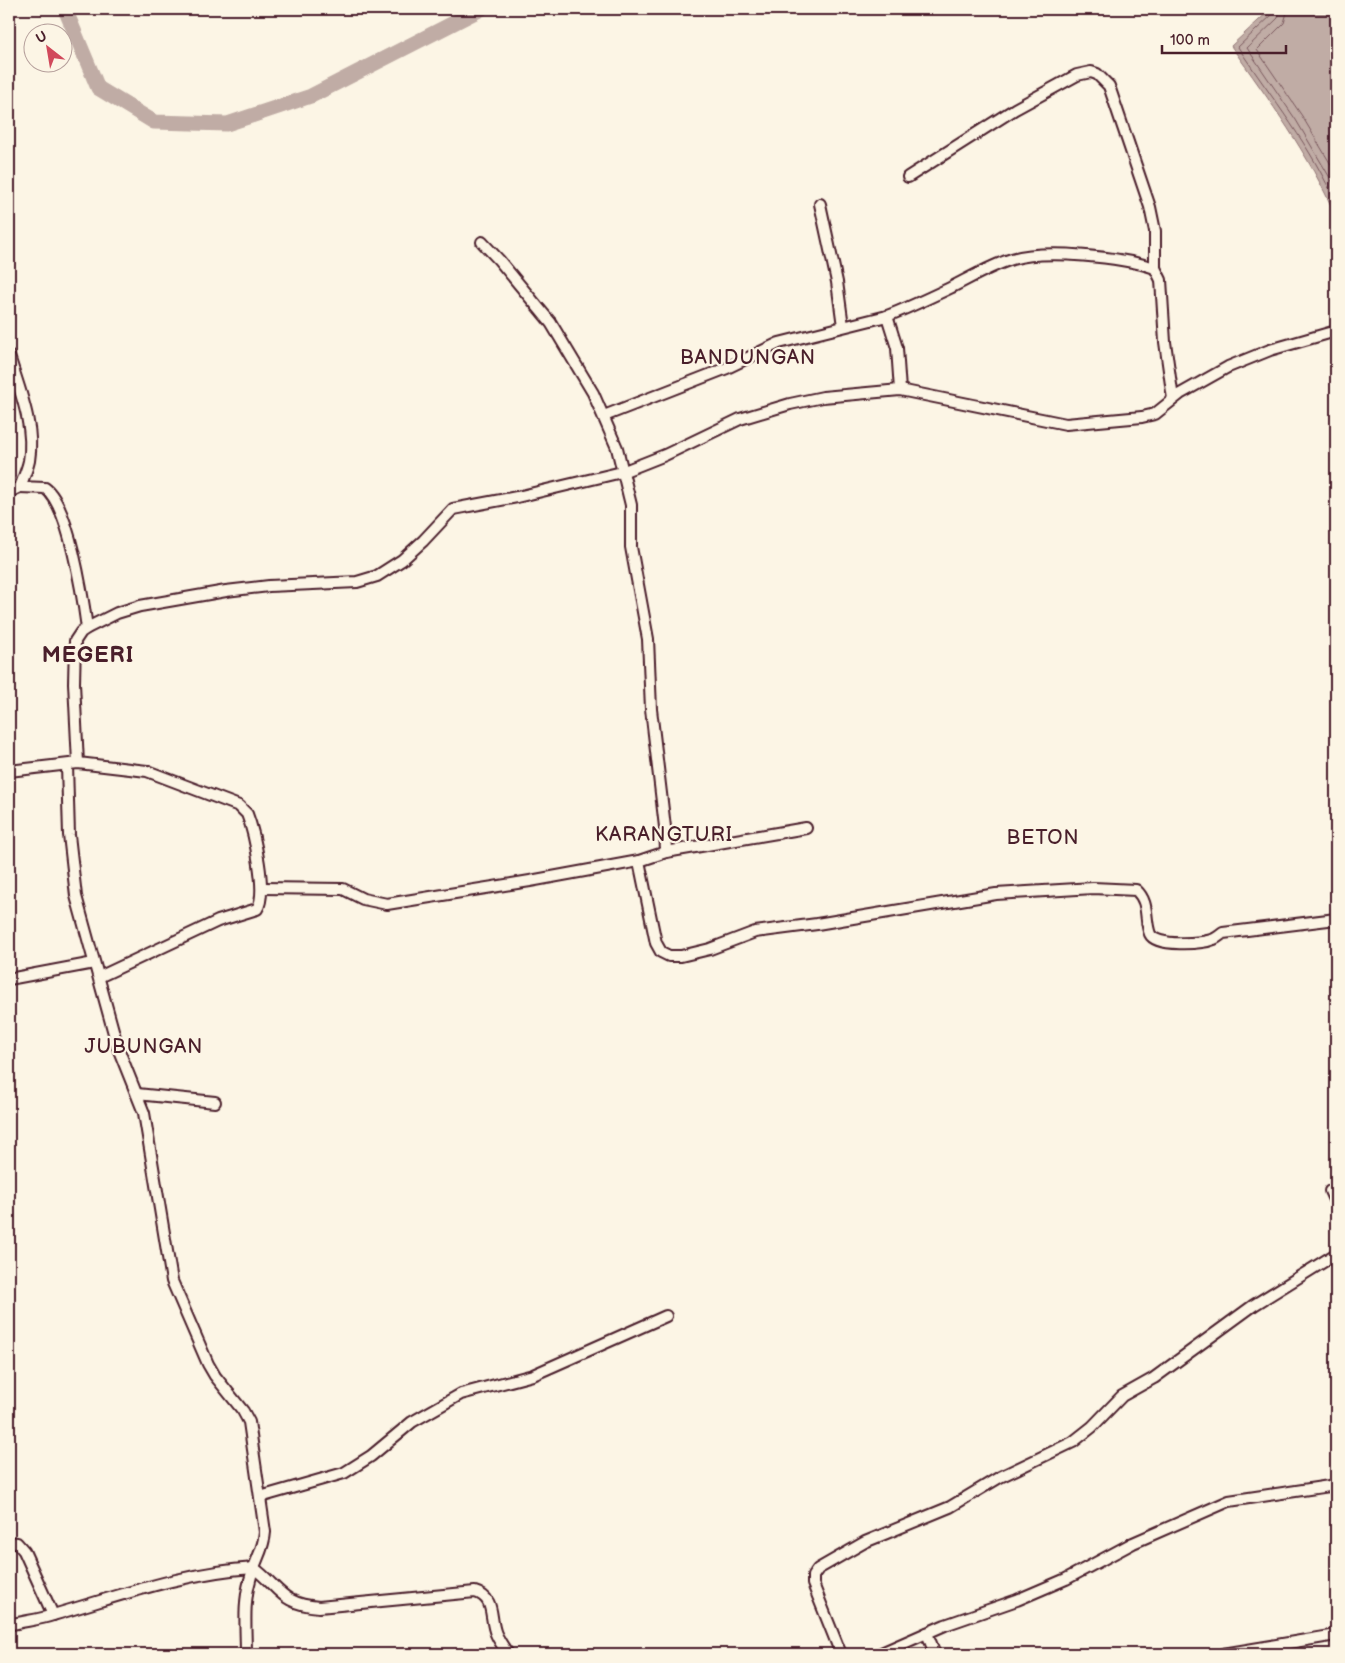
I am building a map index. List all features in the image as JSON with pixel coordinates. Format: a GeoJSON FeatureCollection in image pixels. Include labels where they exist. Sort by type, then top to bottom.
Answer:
{"type":"FeatureCollection","features":[{"type":"Feature","properties":{"kind":"street"},"geometry":{"type":"LineString","coordinates":[[908,177],[1015,109],[1078,74],[1084,72],[1097,74],[1108,86],[1150,207],[1155,231],[1156,268],[1161,280],[1164,342],[1173,399]]}},
{"type":"Feature","properties":{"kind":"street"},"geometry":{"type":"LineString","coordinates":[[820,204],[837,282],[843,326]]}},
{"type":"Feature","properties":{"kind":"street"},"geometry":{"type":"LineString","coordinates":[[482,242],[551,323],[592,392],[617,448],[631,505],[631,547],[648,639],[651,709],[666,852]]}},
{"type":"Feature","properties":{"kind":"street"},"geometry":{"type":"LineString","coordinates":[[604,416],[720,370],[779,343],[887,316],[919,303],[983,271],[1024,256],[1112,258],[1132,260],[1156,268]]}},
{"type":"Feature","properties":{"kind":"street"},"geometry":{"type":"LineString","coordinates":[[887,316],[897,348],[900,390]]}},
{"type":"Feature","properties":{"kind":"street"},"geometry":{"type":"LineString","coordinates":[[246,1654],[244,1610],[254,1568],[265,1545],[265,1532],[249,1422],[243,1410],[215,1376],[172,1281],[144,1113],[118,1048],[76,896],[69,835],[75,641],[81,632],[125,610],[190,596],[268,586],[357,582],[377,576],[402,560],[453,509],[517,497],[622,472],[749,416],[823,397],[900,390],[1066,424],[1155,414],[1173,399],[1211,375],[1251,357],[1336,331]]}},
{"type":"Feature","properties":{"kind":"street"},"geometry":{"type":"LineString","coordinates":[[9,356],[27,417],[29,434],[29,461],[20,487]]}},
{"type":"Feature","properties":{"kind":"street"},"geometry":{"type":"LineString","coordinates":[[9,492],[20,487],[45,488],[59,508],[78,570],[86,628]]}},
{"type":"Feature","properties":{"kind":"street"},"geometry":{"type":"LineString","coordinates":[[9,771],[72,764],[147,771],[239,806],[246,814],[250,823],[262,888],[260,904],[253,911],[218,921],[99,977]]}},
{"type":"Feature","properties":{"kind":"street"},"geometry":{"type":"LineString","coordinates":[[262,888],[342,889],[363,899],[387,904],[530,881],[639,861],[666,852],[806,828]]}},
{"type":"Feature","properties":{"kind":"street"},"geometry":{"type":"LineString","coordinates":[[639,861],[656,943],[660,952],[669,956],[710,949],[756,932],[770,929],[817,924],[996,894],[1093,888],[1136,890],[1145,903],[1149,932],[1153,937],[1164,942],[1180,943],[1213,940],[1223,933],[1336,919]]}},
{"type":"Feature","properties":{"kind":"street"},"geometry":{"type":"LineString","coordinates":[[9,980],[94,963]]}},
{"type":"Feature","properties":{"kind":"street"},"geometry":{"type":"LineString","coordinates":[[137,1094],[215,1102]]}},
{"type":"Feature","properties":{"kind":"street"},"geometry":{"type":"LineString","coordinates":[[1330,1191],[1336,1204]]}},
{"type":"Feature","properties":{"kind":"street"},"geometry":{"type":"LineString","coordinates":[[841,1654],[813,1584],[813,1576],[818,1569],[865,1542],[950,1507],[1000,1476],[1073,1442],[1092,1427],[1122,1396],[1154,1378],[1254,1306],[1336,1254]]}},
{"type":"Feature","properties":{"kind":"street"},"geometry":{"type":"LineString","coordinates":[[260,1497],[344,1473],[371,1456],[412,1422],[460,1394],[533,1375],[666,1316]]}},
{"type":"Feature","properties":{"kind":"street"},"geometry":{"type":"LineString","coordinates":[[879,1654],[926,1633],[1017,1600],[1059,1582],[1133,1543],[1228,1501],[1336,1485]]}},
{"type":"Feature","properties":{"kind":"street"},"geometry":{"type":"LineString","coordinates":[[9,1542],[17,1543],[24,1551],[54,1615]]}},
{"type":"Feature","properties":{"kind":"street"},"geometry":{"type":"LineString","coordinates":[[9,1626],[54,1615],[91,1602],[191,1577],[226,1570],[254,1568],[282,1596],[293,1603],[304,1606],[319,1607],[475,1592],[481,1594],[492,1608],[495,1632],[508,1654]]}},
{"type":"Feature","properties":{"kind":"street"},"geometry":{"type":"LineString","coordinates":[[926,1633],[935,1654]]}},
{"type":"Feature","properties":{"kind":"street"},"geometry":{"type":"LineString","coordinates":[[1223,1654],[1336,1635]]}},
{"type":"Feature","properties":{"kind":"water"},"geometry":{"type":"Polygon","coordinates":[[[1271,9],[1336,9],[1336,217],[1326,194],[1301,150],[1274,107],[1231,46],[1271,9]]]}},
{"type":"Feature","properties":{"kind":"waterway"},"geometry":{"type":"LineString","coordinates":[[65,9],[98,88],[154,122],[227,124],[311,96],[481,9]]}},
{"type":"Feature","properties":{"kind":"district","name":"BANDUNGAN"},"geometry":{"type":"Point","coordinates":[748,357]}},
{"type":"Feature","properties":{"kind":"district","name":"MEGERI"},"geometry":{"type":"Point","coordinates":[88,654]}},
{"type":"Feature","properties":{"kind":"district","name":"KARANGTURI"},"geometry":{"type":"Point","coordinates":[664,834]}},
{"type":"Feature","properties":{"kind":"district","name":"BETON"},"geometry":{"type":"Point","coordinates":[1043,837]}},
{"type":"Feature","properties":{"kind":"district","name":"JUBUNGAN"},"geometry":{"type":"Point","coordinates":[144,1046]}}]}
